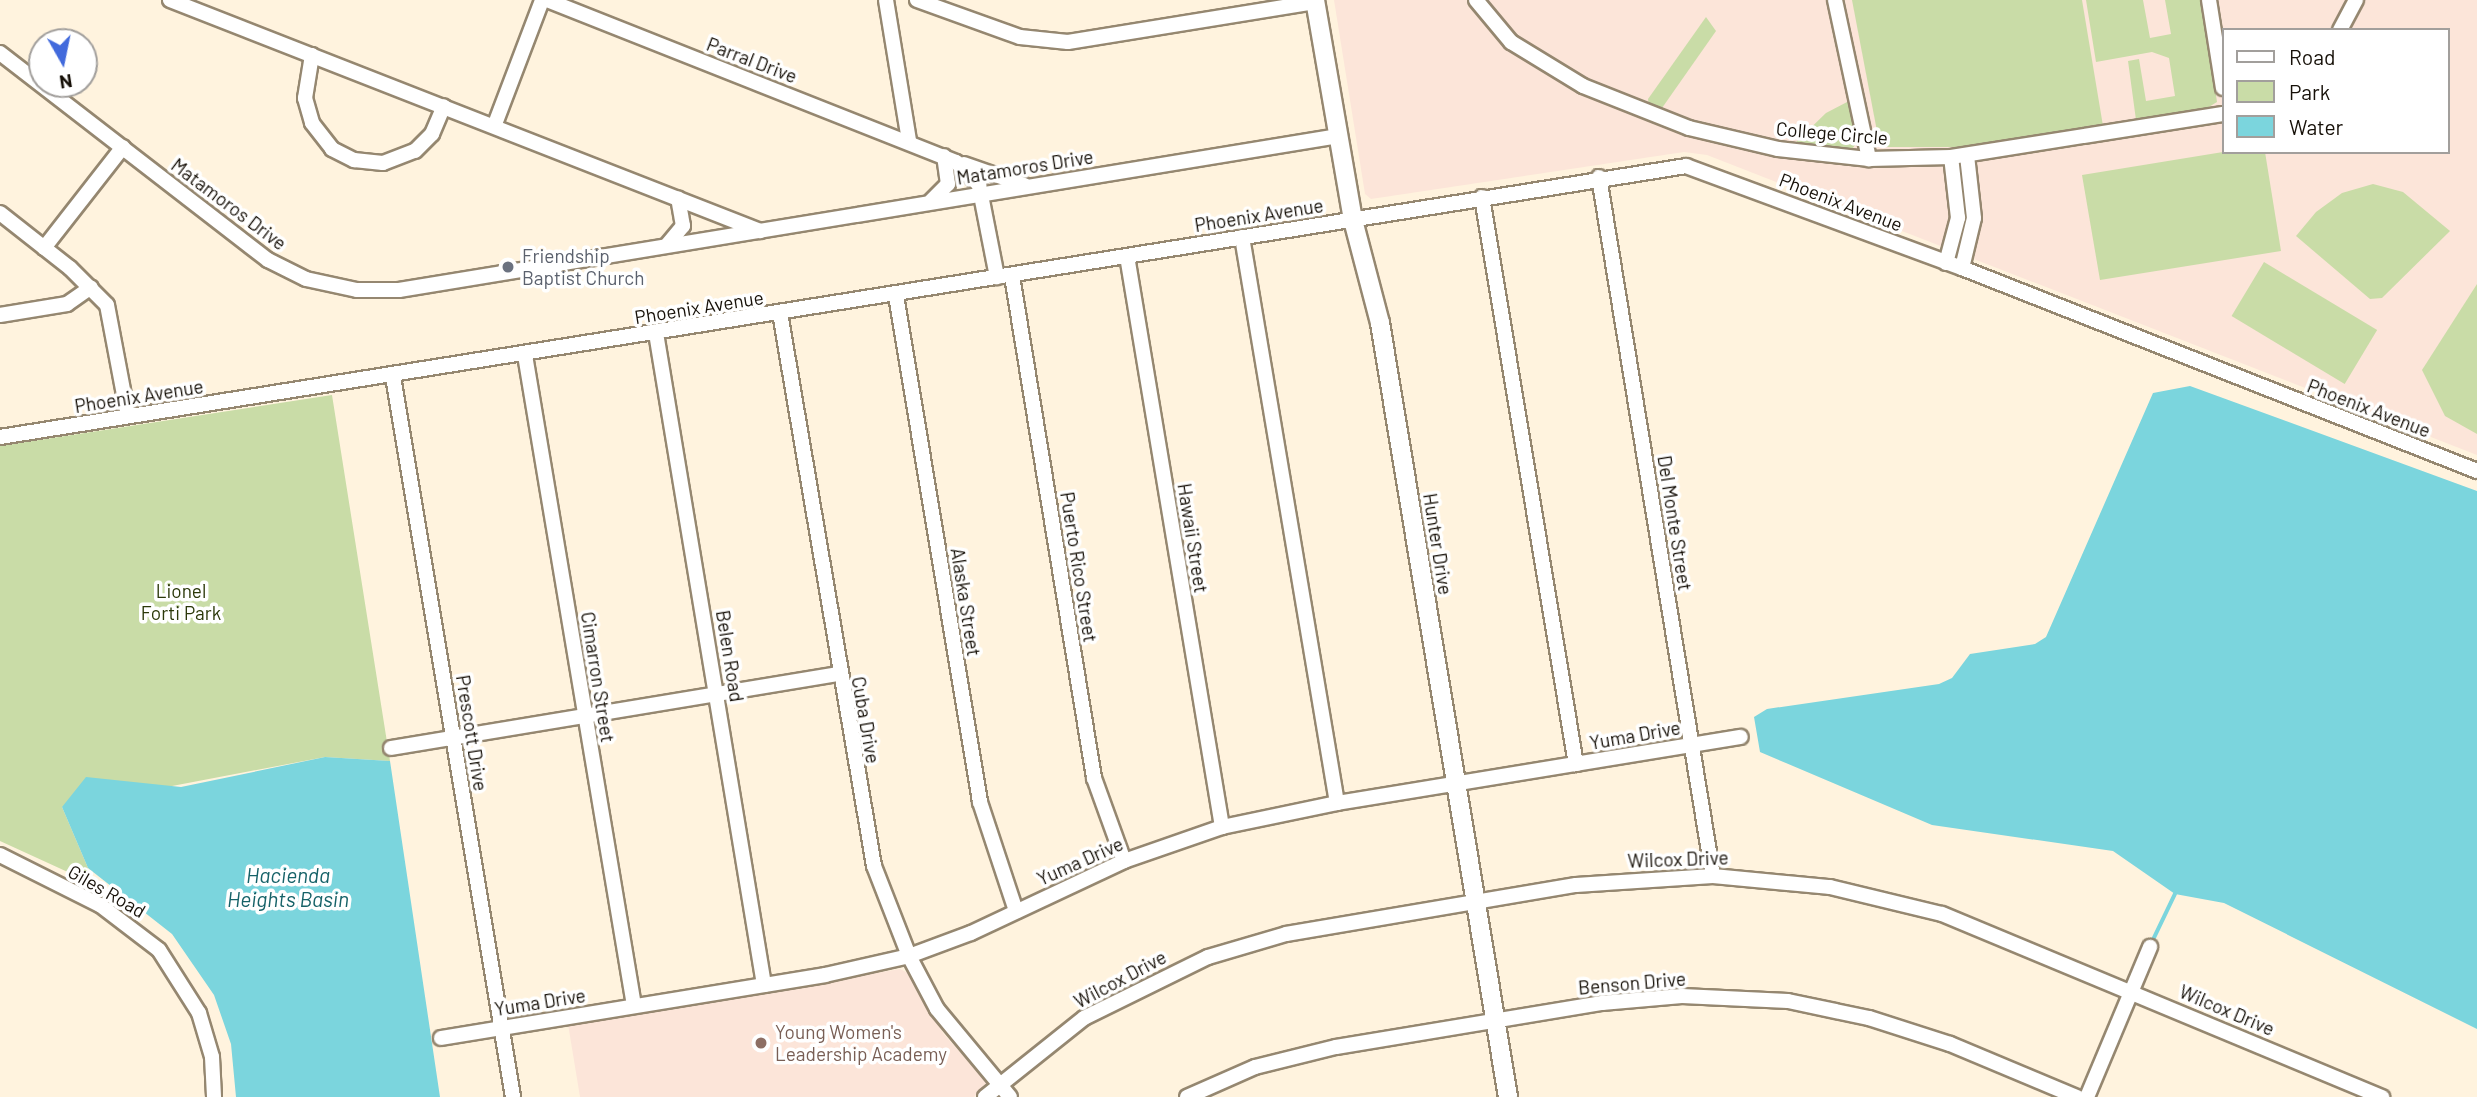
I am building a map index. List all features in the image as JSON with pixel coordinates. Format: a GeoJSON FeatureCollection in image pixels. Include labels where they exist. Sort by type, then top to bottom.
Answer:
{"type":"FeatureCollection","features":[{"type":"Feature","properties":{"kind":"main road","name":"Hunter Drive"},"geometry":{"type":"LineString","coordinates":[[1315,1],[1353,220],[1380,323],[1508,1097]]}},
{"type":"Feature","properties":{"kind":"street"},"geometry":{"type":"LineString","coordinates":[[170,0],[495,124],[761,231]]}},
{"type":"Feature","properties":{"kind":"street"},"geometry":{"type":"LineString","coordinates":[[495,124],[545,0]]}},
{"type":"Feature","properties":{"kind":"street","name":"Parral Drive"},"geometry":{"type":"LineString","coordinates":[[545,0],[950,159],[1029,186]]}},
{"type":"Feature","properties":{"kind":"street"},"geometry":{"type":"LineString","coordinates":[[886,0],[908,141]]}},
{"type":"Feature","properties":{"kind":"street"},"geometry":{"type":"LineString","coordinates":[[917,0],[1020,37],[1068,42],[1315,1]]}},
{"type":"Feature","properties":{"kind":"street","name":"College Circle"},"geometry":{"type":"LineString","coordinates":[[1476,0],[1492,23],[1534,58],[1637,109],[1689,128],[1778,149],[1869,159],[1967,156],[2222,114]]}},
{"type":"Feature","properties":{"kind":"street"},"geometry":{"type":"LineString","coordinates":[[1835,0],[1869,159]]}},
{"type":"Feature","properties":{"kind":"street"},"geometry":{"type":"LineString","coordinates":[[2209,0],[2222,82]]}},
{"type":"Feature","properties":{"kind":"street"},"geometry":{"type":"LineString","coordinates":[[2341,28],[2356,0]]}},
{"type":"Feature","properties":{"kind":"street","name":"Matamoros Drive"},"geometry":{"type":"LineString","coordinates":[[0,53],[268,260],[306,279],[338,288],[399,290],[981,192],[1338,136]]}},
{"type":"Feature","properties":{"kind":"street"},"geometry":{"type":"LineString","coordinates":[[312,55],[305,99],[312,123],[332,149],[354,160],[383,163],[415,151],[432,134],[444,106]]}},
{"type":"Feature","properties":{"kind":"street"},"geometry":{"type":"LineString","coordinates":[[44,248],[123,147]]}},
{"type":"Feature","properties":{"kind":"street"},"geometry":{"type":"LineString","coordinates":[[1962,268],[1975,218],[1967,156]]}},
{"type":"Feature","properties":{"kind":"street"},"geometry":{"type":"LineString","coordinates":[[1946,263],[1958,218],[1951,157]]}},
{"type":"Feature","properties":{"kind":"street"},"geometry":{"type":"LineString","coordinates":[[928,203],[941,196],[948,184],[950,159]]}},
{"type":"Feature","properties":{"kind":"street","name":"Parral Drive"},"geometry":{"type":"LineString","coordinates":[[950,159],[972,173],[981,192]]}},
{"type":"Feature","properties":{"kind":"street","name":"Phoenix Avenue"},"geometry":{"type":"LineString","coordinates":[[0,437],[896,295],[1670,166],[1703,169],[2477,471]]}},
{"type":"Feature","properties":{"kind":"street","name":"Del Monte Street"},"geometry":{"type":"LineString","coordinates":[[1599,177],[1713,876]]}},
{"type":"Feature","properties":{"kind":"street","name":"Puerto Rico Street"},"geometry":{"type":"LineString","coordinates":[[981,192],[1004,276],[1094,778],[1124,861]]}},
{"type":"Feature","properties":{"kind":"street"},"geometry":{"type":"LineString","coordinates":[[1482,197],[1576,764]]}},
{"type":"Feature","properties":{"kind":"street"},"geometry":{"type":"LineString","coordinates":[[666,246],[683,226],[678,198]]}},
{"type":"Feature","properties":{"kind":"street"},"geometry":{"type":"LineString","coordinates":[[698,205],[711,219],[718,237]]}},
{"type":"Feature","properties":{"kind":"street"},"geometry":{"type":"LineString","coordinates":[[0,213],[91,287],[108,308],[128,416]]}},
{"type":"Feature","properties":{"kind":"street"},"geometry":{"type":"LineString","coordinates":[[1242,237],[1337,803]]}},
{"type":"Feature","properties":{"kind":"street","name":"Hawaii Street"},"geometry":{"type":"LineString","coordinates":[[1127,256],[1222,827]]}},
{"type":"Feature","properties":{"kind":"street"},"geometry":{"type":"LineString","coordinates":[[0,315],[67,304],[91,287]]}},
{"type":"Feature","properties":{"kind":"street","name":"Alaska Street"},"geometry":{"type":"LineString","coordinates":[[896,295],[979,803],[1016,911]]}},
{"type":"Feature","properties":{"kind":"street","name":"Cuba Drive"},"geometry":{"type":"LineString","coordinates":[[779,313],[838,674],[874,866],[909,956],[947,1024],[1010,1097]]}},
{"type":"Feature","properties":{"kind":"street","name":"Belen Road"},"geometry":{"type":"LineString","coordinates":[[656,333],[764,985]]}},
{"type":"Feature","properties":{"kind":"street","name":"Cimarron Street"},"geometry":{"type":"LineString","coordinates":[[525,355],[634,1006]]}},
{"type":"Feature","properties":{"kind":"street","name":"Prescott Drive"},"geometry":{"type":"LineString","coordinates":[[393,376],[513,1097]]}},
{"type":"Feature","properties":{"kind":"street"},"geometry":{"type":"LineString","coordinates":[[391,748],[838,674]]}},
{"type":"Feature","properties":{"kind":"street","name":"Yuma Drive"},"geometry":{"type":"LineString","coordinates":[[441,1038],[764,985],[909,956],[1124,861],[1222,827],[1337,803],[1741,737]]}},
{"type":"Feature","properties":{"kind":"street","name":"Giles Road"},"geometry":{"type":"LineString","coordinates":[[0,855],[100,905],[159,950],[200,1013],[212,1057],[214,1097]]}},
{"type":"Feature","properties":{"kind":"street","name":"Wilcox Drive"},"geometry":{"type":"LineString","coordinates":[[985,1097],[1084,1018],[1208,957],[1286,934],[1476,902],[1607,881],[1713,876],[1798,882],[1895,900],[2012,940],[2382,1097]]}},
{"type":"Feature","properties":{"kind":"street"},"geometry":{"type":"LineString","coordinates":[[2087,1097],[2150,947]]}},
{"type":"Feature","properties":{"kind":"street","name":"Benson Drive"},"geometry":{"type":"LineString","coordinates":[[1187,1097],[1296,1055],[1639,998],[1788,1001],[1913,1031],[2077,1097]]}},
{"type":"Feature","properties":{"kind":"shaded area"},"geometry":{"type":"Polygon","coordinates":[[[1334,0],[2477,0],[2477,455],[1707,155],[1684,152],[1371,199],[1365,194],[1334,0]]]}},
{"type":"Feature","properties":{"kind":"shaded area","name":"Young Women's Leadership Academy"},"geometry":{"type":"Polygon","coordinates":[[[900,969],[908,973],[943,1033],[987,1083],[974,1097],[580,1097],[568,1024],[900,969]]]}},
{"type":"Feature","properties":{"kind":"green space"},"geometry":{"type":"Polygon","coordinates":[[[1852,0],[2082,0],[2103,126],[1978,147],[1880,147],[1852,0]]]}},
{"type":"Feature","properties":{"kind":"green space"},"geometry":{"type":"Polygon","coordinates":[[[2086,0],[2143,0],[2150,38],[2171,34],[2165,0],[2202,0],[2217,102],[2207,108],[2136,120],[2128,61],[2139,59],[2146,101],[2175,96],[2169,58],[2152,52],[2096,62],[2086,0]]]}},
{"type":"Feature","properties":{"kind":"green space"},"geometry":{"type":"Polygon","coordinates":[[[1706,17],[1716,31],[1662,108],[1649,106],[1648,99],[1706,17]]]}},
{"type":"Feature","properties":{"kind":"green space"},"geometry":{"type":"Polygon","coordinates":[[[1849,101],[1860,139],[1852,149],[1795,143],[1826,113],[1849,101]]]}},
{"type":"Feature","properties":{"kind":"green space"},"geometry":{"type":"Polygon","coordinates":[[[2222,152],[2265,154],[2281,251],[2100,280],[2082,175],[2222,152]]]}},
{"type":"Feature","properties":{"kind":"green space"},"geometry":{"type":"Polygon","coordinates":[[[2373,184],[2403,192],[2450,231],[2382,298],[2370,299],[2296,236],[2316,212],[2342,193],[2373,184]]]}},
{"type":"Feature","properties":{"kind":"green space"},"geometry":{"type":"Polygon","coordinates":[[[2264,262],[2377,330],[2345,384],[2232,316],[2264,262]]]}},
{"type":"Feature","properties":{"kind":"green space"},"geometry":{"type":"Polygon","coordinates":[[[2477,284],[2477,434],[2445,416],[2422,370],[2477,284]]]}},
{"type":"Feature","properties":{"kind":"green space","name":"Lionel Forti Park"},"geometry":{"type":"Polygon","coordinates":[[[332,395],[390,761],[325,757],[62,807],[88,868],[83,879],[0,841],[0,446],[332,395]]]}},
{"type":"Feature","properties":{"kind":"water"},"geometry":{"type":"Polygon","coordinates":[[[2190,386],[2477,491],[2477,1029],[2224,903],[2175,894],[2113,851],[1932,825],[1760,752],[1754,717],[1767,709],[1939,684],[1952,678],[1970,654],[2035,644],[2046,637],[2153,393],[2190,386]]]}},
{"type":"Feature","properties":{"kind":"water","name":"Hacienda Heights Basin"},"geometry":{"type":"Polygon","coordinates":[[[325,757],[390,761],[440,1097],[236,1097],[231,1044],[214,995],[172,934],[88,868],[62,807],[86,777],[181,787],[325,757]]]}},
{"type":"Feature","properties":{"kind":"waterway"},"geometry":{"type":"LineString","coordinates":[[2152,942],[2175,894]]}},
{"type":"Feature","properties":{"kind":"place","name":"Friendship Baptist Church"},"geometry":{"type":"Point","coordinates":[508,267]}},
{"type":"Feature","properties":{"kind":"place","name":"Young Women's Leadership Academy"},"geometry":{"type":"Point","coordinates":[761,1043]}}]}
